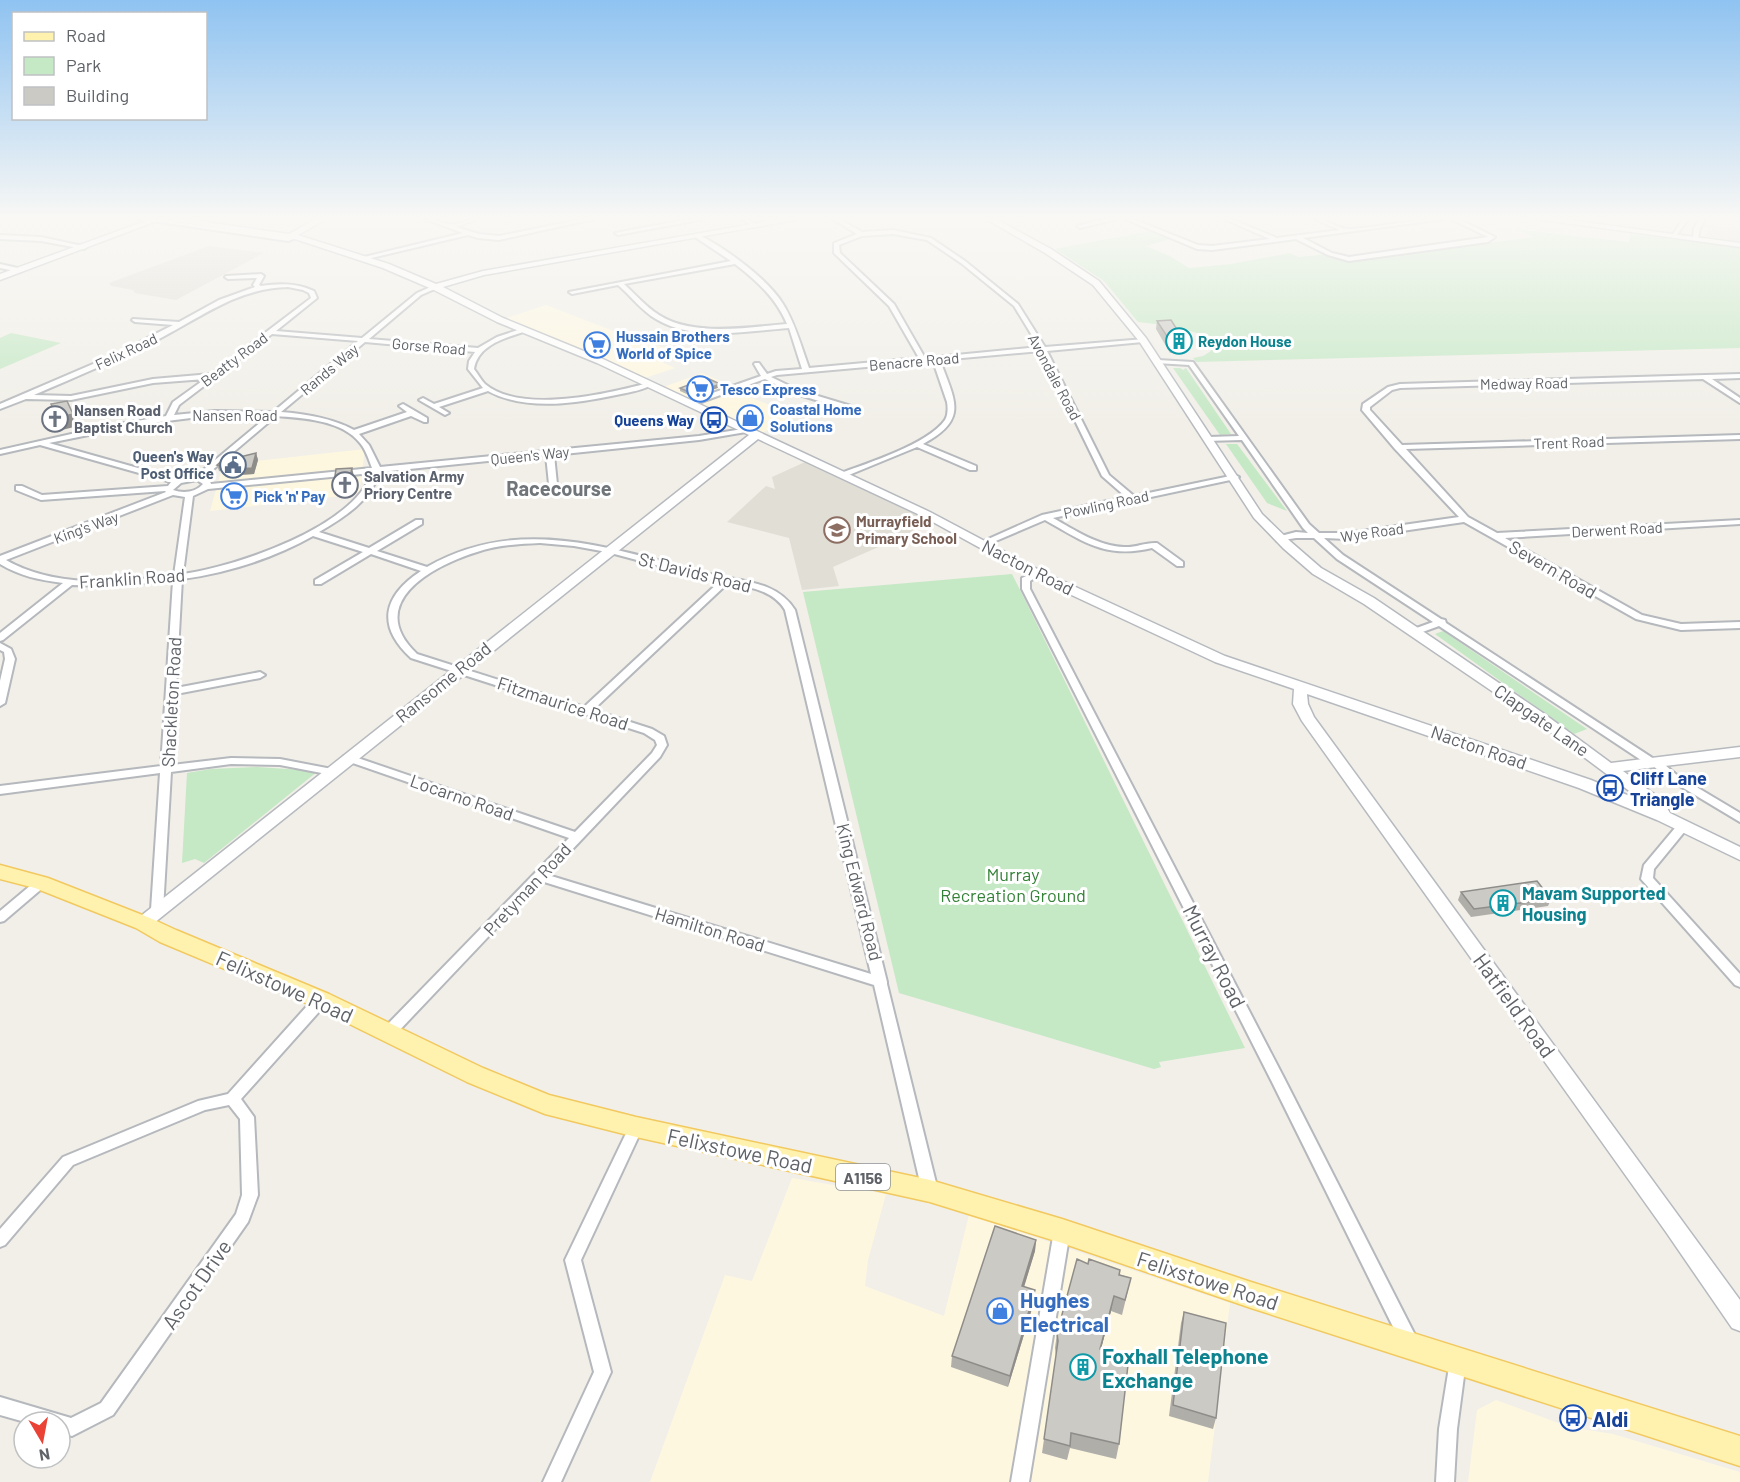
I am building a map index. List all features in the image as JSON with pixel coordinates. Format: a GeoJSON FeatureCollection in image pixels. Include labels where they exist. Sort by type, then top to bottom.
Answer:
{"type":"FeatureCollection","features":[{"type":"Feature","properties":{"kind":"main road","name":"Felixstowe Road"},"geometry":{"type":"LineString","coordinates":[[0,872],[150,916],[168,936],[321,1000],[475,1075],[545,1104],[636,1127],[930,1191],[1062,1231],[1740,1451]]}},
{"type":"Feature","properties":{"kind":"street","name":"Felix Road"},"geometry":{"type":"LineString","coordinates":[[0,407],[182,324],[237,294],[259,288]]}},
{"type":"Feature","properties":{"kind":"street","name":"Beatty Road"},"geometry":{"type":"LineString","coordinates":[[169,417],[176,404],[314,298],[312,292],[302,288]]}},
{"type":"Feature","properties":{"kind":"street","name":"Rands Way"},"geometry":{"type":"LineString","coordinates":[[198,478],[419,294],[432,288]]}},
{"type":"Feature","properties":{"kind":"street","name":"Nacton Road"},"geometry":{"type":"LineString","coordinates":[[437,288],[480,310],[690,404],[749,436],[844,475],[926,514],[1037,574],[1220,659],[1585,784],[1684,825],[1740,854]]}},
{"type":"Feature","properties":{"kind":"street"},"geometry":{"type":"LineString","coordinates":[[572,292],[592,288]]}},
{"type":"Feature","properties":{"kind":"street"},"geometry":{"type":"LineString","coordinates":[[625,288],[658,318],[681,326],[716,330],[790,326]]}},
{"type":"Feature","properties":{"kind":"street"},"geometry":{"type":"LineString","coordinates":[[766,288],[780,304],[806,370]]}},
{"type":"Feature","properties":{"kind":"street"},"geometry":{"type":"LineString","coordinates":[[874,288],[892,305],[923,360]]}},
{"type":"Feature","properties":{"kind":"street","name":"Avondale Road"},"geometry":{"type":"LineString","coordinates":[[995,288],[1016,305],[1043,349],[1106,476],[1132,498]]}},
{"type":"Feature","properties":{"kind":"street","name":"Clapgate Lane"},"geometry":{"type":"LineString","coordinates":[[1100,288],[1143,340],[1258,516],[1280,539],[1317,571],[1369,601],[1538,716],[1656,804],[1664,816]]}},
{"type":"Feature","properties":{"kind":"street"},"geometry":{"type":"LineString","coordinates":[[135,320],[182,324]]}},
{"type":"Feature","properties":{"kind":"street"},"geometry":{"type":"LineString","coordinates":[[524,330],[497,340],[479,350],[473,359],[471,369],[479,384],[487,389],[529,400],[565,401],[610,396],[648,385]]}},
{"type":"Feature","properties":{"kind":"street","name":"Gorse Road"},"geometry":{"type":"LineString","coordinates":[[271,332],[479,350]]}},
{"type":"Feature","properties":{"kind":"street","name":"Benacre Road"},"geometry":{"type":"LineString","coordinates":[[690,404],[776,373],[1143,340]]}},
{"type":"Feature","properties":{"kind":"street"},"geometry":{"type":"LineString","coordinates":[[844,475],[918,444],[936,434],[947,424],[952,409],[936,359]]}},
{"type":"Feature","properties":{"kind":"street","name":"Clapgate Lane"},"geometry":{"type":"LineString","coordinates":[[1158,362],[1191,363],[1306,526],[1340,557],[1653,762]]}},
{"type":"Feature","properties":{"kind":"street"},"geometry":{"type":"LineString","coordinates":[[757,364],[764,377],[783,387],[848,408]]}},
{"type":"Feature","properties":{"kind":"street"},"geometry":{"type":"LineString","coordinates":[[24,397],[71,398],[164,379],[211,376]]}},
{"type":"Feature","properties":{"kind":"street","name":"Medway Road"},"geometry":{"type":"LineString","coordinates":[[1398,447],[1366,410],[1366,406],[1395,387],[1740,376]]}},
{"type":"Feature","properties":{"kind":"street"},"geometry":{"type":"LineString","coordinates":[[1706,378],[1740,401]]}},
{"type":"Feature","properties":{"kind":"street"},"geometry":{"type":"LineString","coordinates":[[435,406],[487,389]]}},
{"type":"Feature","properties":{"kind":"street"},"geometry":{"type":"LineString","coordinates":[[423,400],[445,412]]}},
{"type":"Feature","properties":{"kind":"street"},"geometry":{"type":"LineString","coordinates":[[403,406],[424,420]]}},
{"type":"Feature","properties":{"kind":"street","name":"Nansen Road"},"geometry":{"type":"LineString","coordinates":[[0,452],[169,417],[225,412],[276,414],[321,421],[353,433]]}},
{"type":"Feature","properties":{"kind":"street"},"geometry":{"type":"LineString","coordinates":[[377,470],[367,446],[353,433],[412,413]]}},
{"type":"Feature","properties":{"kind":"street","name":"Queen's Way"},"geometry":{"type":"LineString","coordinates":[[189,494],[206,487],[730,435],[749,436]]}},
{"type":"Feature","properties":{"kind":"street","name":"Ransome Road"},"geometry":{"type":"LineString","coordinates":[[150,916],[749,436]]}},
{"type":"Feature","properties":{"kind":"street","name":"Trent Road"},"geometry":{"type":"LineString","coordinates":[[1398,447],[1740,437]]}},
{"type":"Feature","properties":{"kind":"street"},"geometry":{"type":"LineString","coordinates":[[1209,439],[1243,438]]}},
{"type":"Feature","properties":{"kind":"street"},"geometry":{"type":"LineString","coordinates":[[40,443],[178,482],[198,478],[206,480],[206,487]]}},
{"type":"Feature","properties":{"kind":"street"},"geometry":{"type":"LineString","coordinates":[[918,444],[973,468]]}},
{"type":"Feature","properties":{"kind":"street","name":"Severn Road"},"geometry":{"type":"LineString","coordinates":[[1398,447],[1465,519],[1639,617],[1681,627],[1740,626]]}},
{"type":"Feature","properties":{"kind":"street"},"geometry":{"type":"LineString","coordinates":[[550,453],[553,484]]}},
{"type":"Feature","properties":{"kind":"street","name":"Franklin Road"},"geometry":{"type":"LineString","coordinates":[[0,559],[20,571],[35,576],[70,582],[135,582],[178,577],[243,562],[314,533],[353,507],[373,484],[377,470]]}},
{"type":"Feature","properties":{"kind":"street","name":"Powling Road"},"geometry":{"type":"LineString","coordinates":[[981,544],[1045,517],[1234,477]]}},
{"type":"Feature","properties":{"kind":"street"},"geometry":{"type":"LineString","coordinates":[[170,491],[178,482]]}},
{"type":"Feature","properties":{"kind":"street"},"geometry":{"type":"LineString","coordinates":[[19,488],[41,498],[170,491],[189,494]]}},
{"type":"Feature","properties":{"kind":"street","name":"King's Way"},"geometry":{"type":"LineString","coordinates":[[0,559],[170,491]]}},
{"type":"Feature","properties":{"kind":"street","name":"Shackleton Road"},"geometry":{"type":"LineString","coordinates":[[150,916],[168,767],[178,577],[189,494]]}},
{"type":"Feature","properties":{"kind":"street"},"geometry":{"type":"LineString","coordinates":[[1045,517],[1095,543],[1110,548],[1125,550],[1154,545],[1179,564]]}},
{"type":"Feature","properties":{"kind":"street","name":"Wye Road"},"geometry":{"type":"LineString","coordinates":[[1280,539],[1296,535],[1347,536],[1465,519]]}},
{"type":"Feature","properties":{"kind":"street"},"geometry":{"type":"LineString","coordinates":[[318,582],[419,522]]}},
{"type":"Feature","properties":{"kind":"street","name":"Derwent Road"},"geometry":{"type":"LineString","coordinates":[[1495,536],[1740,522]]}},
{"type":"Feature","properties":{"kind":"street"},"geometry":{"type":"LineString","coordinates":[[314,533],[427,570]]}},
{"type":"Feature","properties":{"kind":"street","name":"St Davids Road"},"geometry":{"type":"LineString","coordinates":[[427,570],[475,549],[521,541],[573,542],[609,549],[770,591],[781,596]]}},
{"type":"Feature","properties":{"kind":"street","name":"Fitzmaurice Road"},"geometry":{"type":"LineString","coordinates":[[427,570],[396,602],[392,623],[398,639],[414,656],[648,730],[660,738],[662,745]]}},
{"type":"Feature","properties":{"kind":"street","name":"Murray Road"},"geometry":{"type":"LineString","coordinates":[[1037,574],[1025,580],[1026,589],[1279,1082],[1411,1346]]}},
{"type":"Feature","properties":{"kind":"street"},"geometry":{"type":"LineString","coordinates":[[586,711],[725,581]]}},
{"type":"Feature","properties":{"kind":"street"},"geometry":{"type":"LineString","coordinates":[[0,638],[70,582]]}},
{"type":"Feature","properties":{"kind":"street","name":"King Edward Road"},"geometry":{"type":"LineString","coordinates":[[781,596],[787,601],[790,610],[930,1191]]}},
{"type":"Feature","properties":{"kind":"street"},"geometry":{"type":"LineString","coordinates":[[1414,632],[1442,622]]}},
{"type":"Feature","properties":{"kind":"street"},"geometry":{"type":"LineString","coordinates":[[0,646],[8,651],[10,659],[0,703]]}},
{"type":"Feature","properties":{"kind":"street"},"geometry":{"type":"LineString","coordinates":[[172,692],[260,675]]}},
{"type":"Feature","properties":{"kind":"street","name":"Hatfield Road"},"geometry":{"type":"LineString","coordinates":[[1301,688],[1300,703],[1306,718],[1674,1225],[1740,1320]]}},
{"type":"Feature","properties":{"kind":"street","name":"Pretyman Road"},"geometry":{"type":"LineString","coordinates":[[389,1032],[656,754],[662,745]]}},
{"type":"Feature","properties":{"kind":"street"},"geometry":{"type":"LineString","coordinates":[[1608,768],[1740,752]]}},
{"type":"Feature","properties":{"kind":"street","name":"Locarno Road"},"geometry":{"type":"LineString","coordinates":[[348,758],[576,836]]}},
{"type":"Feature","properties":{"kind":"street"},"geometry":{"type":"LineString","coordinates":[[0,790],[168,767],[252,761],[280,762],[332,772]]}},
{"type":"Feature","properties":{"kind":"street"},"geometry":{"type":"LineString","coordinates":[[1653,762],[1674,778],[1740,818]]}},
{"type":"Feature","properties":{"kind":"street"},"geometry":{"type":"LineString","coordinates":[[1684,825],[1648,868],[1647,879],[1740,982]]}},
{"type":"Feature","properties":{"kind":"street","name":"Hamilton Road"},"geometry":{"type":"LineString","coordinates":[[538,876],[881,982]]}},
{"type":"Feature","properties":{"kind":"street"},"geometry":{"type":"LineString","coordinates":[[0,918],[41,883]]}},
{"type":"Feature","properties":{"kind":"street"},"geometry":{"type":"LineString","coordinates":[[0,1240],[68,1161],[203,1105],[232,1099],[321,1000]]}},
{"type":"Feature","properties":{"kind":"street","name":"Ascot Drive"},"geometry":{"type":"LineString","coordinates":[[72,1427],[107,1408],[243,1217],[250,1195],[247,1117],[232,1099]]}},
{"type":"Feature","properties":{"kind":"street"},"geometry":{"type":"LineString","coordinates":[[552,1482],[603,1372],[573,1260],[636,1127]]}},
{"type":"Feature","properties":{"kind":"street"},"geometry":{"type":"LineString","coordinates":[[1020,1482],[1062,1231]]}},
{"type":"Feature","properties":{"kind":"street"},"geometry":{"type":"LineString","coordinates":[[1445,1482],[1448,1429],[1458,1361]]}},
{"type":"Feature","properties":{"kind":"shaded area"},"geometry":{"type":"Polygon","coordinates":[[[123,288],[198,288],[176,300],[135,293],[133,290],[123,288]]]}},
{"type":"Feature","properties":{"kind":"shaded area"},"geometry":{"type":"Polygon","coordinates":[[[546,305],[634,339],[666,348],[649,356],[675,368],[639,380],[500,320],[546,305]]]}},
{"type":"Feature","properties":{"kind":"shaded area"},"geometry":{"type":"Polygon","coordinates":[[[702,373],[728,384],[734,391],[798,416],[757,435],[658,389],[702,373]]]}},
{"type":"Feature","properties":{"kind":"shaded area"},"geometry":{"type":"Polygon","coordinates":[[[365,449],[359,494],[210,511],[221,472],[230,464],[365,449]]]}},
{"type":"Feature","properties":{"kind":"shaded area","name":"Murrayfield Primary School"},"geometry":{"type":"Polygon","coordinates":[[[805,462],[933,523],[833,567],[839,586],[802,590],[789,538],[727,522],[766,486],[775,489],[772,477],[805,462]]]}},
{"type":"Feature","properties":{"kind":"shaded area"},"geometry":{"type":"Polygon","coordinates":[[[792,1178],[886,1194],[868,1260],[865,1286],[944,1316],[969,1215],[1230,1303],[1208,1482],[650,1482],[725,1275],[752,1281],[792,1178]]]}},
{"type":"Feature","properties":{"kind":"shaded area"},"geometry":{"type":"Polygon","coordinates":[[[1496,1400],[1569,1427],[1613,1434],[1740,1472],[1740,1482],[1468,1482],[1477,1410],[1496,1400]]]}},
{"type":"Feature","properties":{"kind":"green space"},"geometry":{"type":"Polygon","coordinates":[[[1110,288],[1740,288],[1740,348],[1196,362],[1193,358],[1211,351],[1200,334],[1173,326],[1138,322],[1110,288]]]}},
{"type":"Feature","properties":{"kind":"green space"},"geometry":{"type":"Polygon","coordinates":[[[11,333],[61,343],[0,369],[0,338],[11,333]]]}},
{"type":"Feature","properties":{"kind":"green space"},"geometry":{"type":"Polygon","coordinates":[[[1173,368],[1183,370],[1186,368],[1231,434],[1220,435],[1173,368]]]}},
{"type":"Feature","properties":{"kind":"green space"},"geometry":{"type":"Polygon","coordinates":[[[1226,444],[1237,444],[1287,511],[1267,503],[1226,444]]]}},
{"type":"Feature","properties":{"kind":"green space","name":"Murray Recreation Ground"},"geometry":{"type":"Polygon","coordinates":[[[1012,574],[1245,1048],[1159,1062],[1161,1067],[1154,1069],[899,993],[803,592],[1012,574]]]}},
{"type":"Feature","properties":{"kind":"green space"},"geometry":{"type":"Polygon","coordinates":[[[1443,631],[1587,729],[1574,734],[1435,634],[1443,631]]]}},
{"type":"Feature","properties":{"kind":"green space"},"geometry":{"type":"Polygon","coordinates":[[[257,767],[318,771],[204,863],[195,859],[182,863],[187,773],[211,769],[257,767]]]}},
{"type":"Feature","properties":{"kind":"building"},"geometry":{"type":"Polygon","coordinates":[[[1171,320],[1186,344],[1172,344],[1157,321],[1171,320]]]}},
{"type":"Feature","properties":{"kind":"building","name":"Tesco Express"},"geometry":{"type":"Polygon","coordinates":[[[707,378],[720,384],[693,394],[680,388],[707,378]]]}},
{"type":"Feature","properties":{"kind":"building"},"geometry":{"type":"Polygon","coordinates":[[[67,401],[73,414],[57,418],[51,404],[67,401]]]}},
{"type":"Feature","properties":{"kind":"building"},"geometry":{"type":"Polygon","coordinates":[[[256,453],[252,468],[236,469],[217,465],[226,457],[240,457],[256,453]]]}},
{"type":"Feature","properties":{"kind":"building"},"geometry":{"type":"Polygon","coordinates":[[[352,468],[349,481],[334,483],[336,469],[352,468]]]}},
{"type":"Feature","properties":{"kind":"building"},"geometry":{"type":"Polygon","coordinates":[[[1537,881],[1551,899],[1474,909],[1461,892],[1537,881]]]}},
{"type":"Feature","properties":{"kind":"building","name":"Hughes Electrical"},"geometry":{"type":"Polygon","coordinates":[[[995,1226],[1036,1240],[1022,1286],[1035,1290],[1010,1376],[952,1356],[995,1226]]]}},
{"type":"Feature","properties":{"kind":"building","name":"Foxhall Telephone Exchange"},"geometry":{"type":"Polygon","coordinates":[[[1077,1259],[1088,1264],[1089,1259],[1120,1270],[1119,1275],[1131,1278],[1125,1300],[1114,1296],[1100,1349],[1129,1356],[1119,1444],[1071,1433],[1070,1446],[1044,1439],[1058,1341],[1057,1333],[1077,1259]]]}},
{"type":"Feature","properties":{"kind":"building"},"geometry":{"type":"Polygon","coordinates":[[[1184,1312],[1226,1323],[1216,1418],[1173,1405],[1184,1312]]]}},
{"type":"Feature","properties":{"kind":"place","name":"Reydon House"},"geometry":{"type":"Point","coordinates":[1179,341]}},
{"type":"Feature","properties":{"kind":"place","name":"Hussain Brothers World of Spice"},"geometry":{"type":"Point","coordinates":[597,345]}},
{"type":"Feature","properties":{"kind":"place","name":"Tesco Express"},"geometry":{"type":"Point","coordinates":[700,389]}},
{"type":"Feature","properties":{"kind":"place","name":"Coastal Home Solutions"},"geometry":{"type":"Point","coordinates":[750,418]}},
{"type":"Feature","properties":{"kind":"place","name":"Nansen Road Baptist Church"},"geometry":{"type":"Point","coordinates":[55,419]}},
{"type":"Feature","properties":{"kind":"place","name":"Queens Way"},"geometry":{"type":"Point","coordinates":[714,420]}},
{"type":"Feature","properties":{"kind":"place","name":"Queen's Way Post Office"},"geometry":{"type":"Point","coordinates":[233,465]}},
{"type":"Feature","properties":{"kind":"place","name":"Salvation Army Priory Centre"},"geometry":{"type":"Point","coordinates":[345,485]}},
{"type":"Feature","properties":{"kind":"place","name":"Pick 'n' Pay"},"geometry":{"type":"Point","coordinates":[234,496]}},
{"type":"Feature","properties":{"kind":"place","name":"Murrayfield Primary School"},"geometry":{"type":"Point","coordinates":[837,530]}},
{"type":"Feature","properties":{"kind":"place","name":"Cliff Lane Triangle"},"geometry":{"type":"Point","coordinates":[1610,788]}},
{"type":"Feature","properties":{"kind":"place","name":"Mavam Supported Housing"},"geometry":{"type":"Point","coordinates":[1503,903]}},
{"type":"Feature","properties":{"kind":"place","name":"Hughes Electrical"},"geometry":{"type":"Point","coordinates":[1000,1311]}},
{"type":"Feature","properties":{"kind":"place","name":"Foxhall Telephone Exchange"},"geometry":{"type":"Point","coordinates":[1083,1367]}},
{"type":"Feature","properties":{"kind":"place","name":"Aldi"},"geometry":{"type":"Point","coordinates":[1573,1418]}},
{"type":"Feature","properties":{"kind":"district","name":"Racecourse"},"geometry":{"type":"Point","coordinates":[559,488]}}]}
